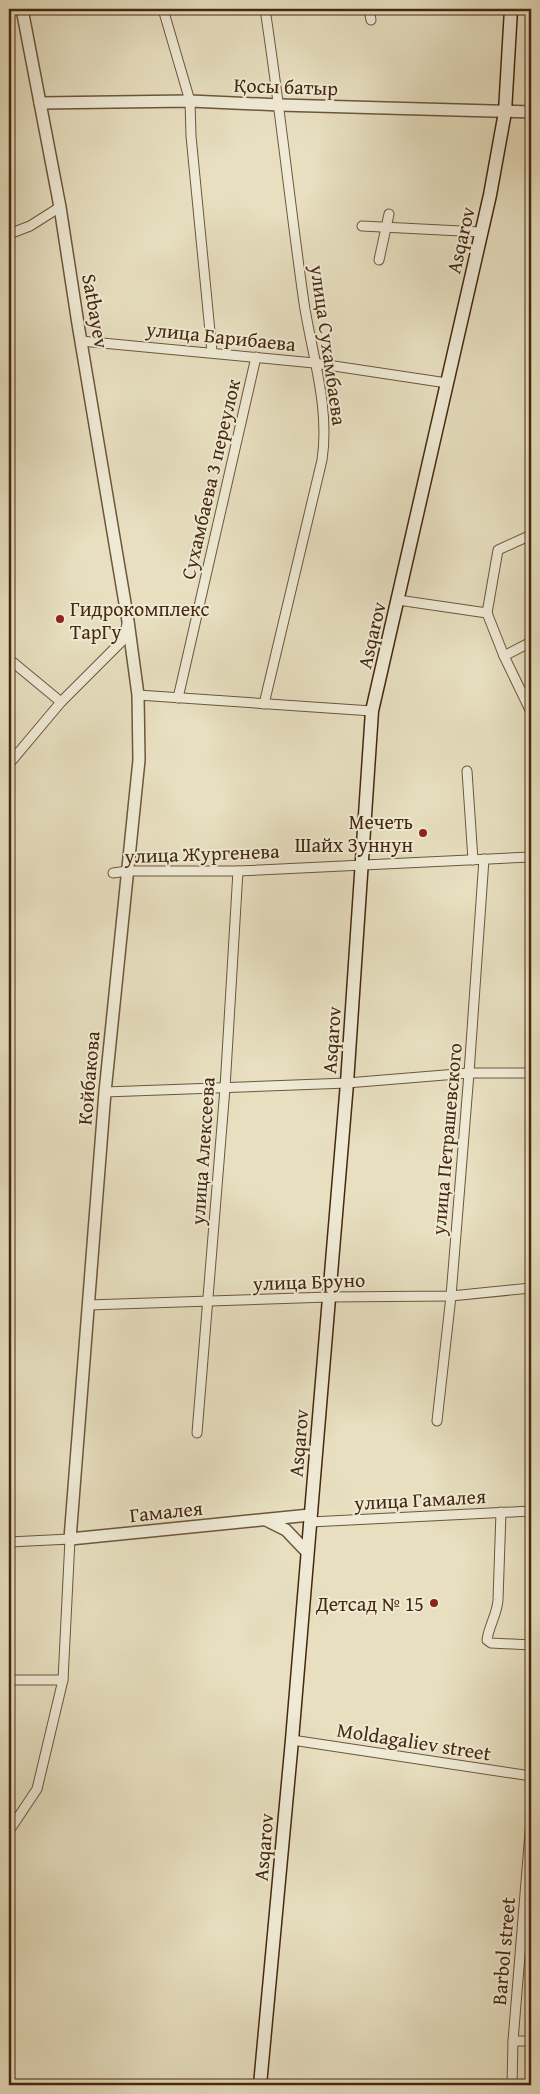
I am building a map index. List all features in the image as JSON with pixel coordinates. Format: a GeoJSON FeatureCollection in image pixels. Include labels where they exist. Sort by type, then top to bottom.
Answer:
{"type":"FeatureCollection","features":[{"type":"Feature","properties":{"kind":"main road","name":"Asqarov"},"geometry":{"type":"LineString","coordinates":[[260,2085],[292,1740],[347,1083],[372,711],[481,232],[505,112],[511,9]]}},
{"type":"Feature","properties":{"kind":"street","name":"Satbayev"},"geometry":{"type":"LineString","coordinates":[[22,9],[60,207],[128,621]]}},
{"type":"Feature","properties":{"kind":"street","name":"Сухамбаева 3 переулок"},"geometry":{"type":"LineString","coordinates":[[163,9],[190,101],[191,136],[212,352]]}},
{"type":"Feature","properties":{"kind":"street","name":"улица Сухамбаева"},"geometry":{"type":"LineString","coordinates":[[264,704],[323,453],[324,414],[303,293],[280,106],[265,9]]}},
{"type":"Feature","properties":{"kind":"street"},"geometry":{"type":"LineString","coordinates":[[369,9],[370,20]]}},
{"type":"Feature","properties":{"kind":"street","name":"Қосы батыр"},"geometry":{"type":"LineString","coordinates":[[40,102],[190,101],[280,106],[531,112]]}},
{"type":"Feature","properties":{"kind":"street"},"geometry":{"type":"LineString","coordinates":[[9,234],[30,226],[60,207]]}},
{"type":"Feature","properties":{"kind":"street"},"geometry":{"type":"LineString","coordinates":[[379,260],[389,214]]}},
{"type":"Feature","properties":{"kind":"street"},"geometry":{"type":"LineString","coordinates":[[362,226],[481,232]]}},
{"type":"Feature","properties":{"kind":"street","name":"улица Барибаева"},"geometry":{"type":"LineString","coordinates":[[81,341],[314,363],[447,383]]}},
{"type":"Feature","properties":{"kind":"street","name":"Сухамбаева 3 переулок"},"geometry":{"type":"LineString","coordinates":[[178,698],[256,357]]}},
{"type":"Feature","properties":{"kind":"street"},"geometry":{"type":"LineString","coordinates":[[531,535],[498,550],[487,613],[504,656],[531,712]]}},
{"type":"Feature","properties":{"kind":"street"},"geometry":{"type":"LineString","coordinates":[[398,600],[487,613]]}},
{"type":"Feature","properties":{"kind":"street"},"geometry":{"type":"LineString","coordinates":[[9,764],[61,702],[123,640],[128,621]]}},
{"type":"Feature","properties":{"kind":"street","name":"Койбакова"},"geometry":{"type":"LineString","coordinates":[[70,1538],[105,1092],[139,760],[138,695],[128,621]]}},
{"type":"Feature","properties":{"kind":"street"},"geometry":{"type":"LineString","coordinates":[[504,656],[531,642]]}},
{"type":"Feature","properties":{"kind":"street"},"geometry":{"type":"LineString","coordinates":[[9,659],[61,702]]}},
{"type":"Feature","properties":{"kind":"street"},"geometry":{"type":"LineString","coordinates":[[138,695],[372,711]]}},
{"type":"Feature","properties":{"kind":"street"},"geometry":{"type":"LineString","coordinates":[[466,771],[472,860]]}},
{"type":"Feature","properties":{"kind":"street","name":"улица Жургенева"},"geometry":{"type":"LineString","coordinates":[[113,873],[128,871],[238,871],[531,857]]}},
{"type":"Feature","properties":{"kind":"street","name":"улица Петрашевского"},"geometry":{"type":"LineString","coordinates":[[437,1421],[451,1296],[484,859]]}},
{"type":"Feature","properties":{"kind":"street","name":"улица Алексеева"},"geometry":{"type":"LineString","coordinates":[[197,1433],[225,1088],[238,871]]}},
{"type":"Feature","properties":{"kind":"street"},"geometry":{"type":"LineString","coordinates":[[105,1092],[347,1083],[469,1073],[531,1073]]}},
{"type":"Feature","properties":{"kind":"street","name":"улица Бруно"},"geometry":{"type":"LineString","coordinates":[[88,1305],[329,1297],[451,1296],[531,1288]]}},
{"type":"Feature","properties":{"kind":"street","name":"улица Гамалея"},"geometry":{"type":"LineString","coordinates":[[310,1518],[531,1511]]}},
{"type":"Feature","properties":{"kind":"street"},"geometry":{"type":"LineString","coordinates":[[501,1512],[497,1614],[489,1630],[487,1640],[491,1643],[531,1645]]}},
{"type":"Feature","properties":{"kind":"street","name":"Гамалея"},"geometry":{"type":"LineString","coordinates":[[70,1538],[266,1520],[310,1518]]}},
{"type":"Feature","properties":{"kind":"street"},"geometry":{"type":"LineString","coordinates":[[266,1520],[286,1530],[307,1552]]}},
{"type":"Feature","properties":{"kind":"street"},"geometry":{"type":"LineString","coordinates":[[9,1542],[70,1538],[63,1680],[37,1790],[9,1831]]}},
{"type":"Feature","properties":{"kind":"street"},"geometry":{"type":"LineString","coordinates":[[9,1680],[63,1680]]}},
{"type":"Feature","properties":{"kind":"street","name":"Moldagaliev street"},"geometry":{"type":"LineString","coordinates":[[292,1740],[531,1776]]}},
{"type":"Feature","properties":{"kind":"street","name":"Barbol street"},"geometry":{"type":"LineString","coordinates":[[512,2085],[513,2041],[531,1820]]}},
{"type":"Feature","properties":{"kind":"street"},"geometry":{"type":"LineString","coordinates":[[513,2041],[531,2041]]}},
{"type":"Feature","properties":{"kind":"place","name":"Гидрокомплекс ТарГу"},"geometry":{"type":"Point","coordinates":[60,619]}},
{"type":"Feature","properties":{"kind":"place","name":"Мечеть Шайх Зуннун"},"geometry":{"type":"Point","coordinates":[423,833]}},
{"type":"Feature","properties":{"kind":"place","name":"Детсад № 15"},"geometry":{"type":"Point","coordinates":[434,1603]}}]}
